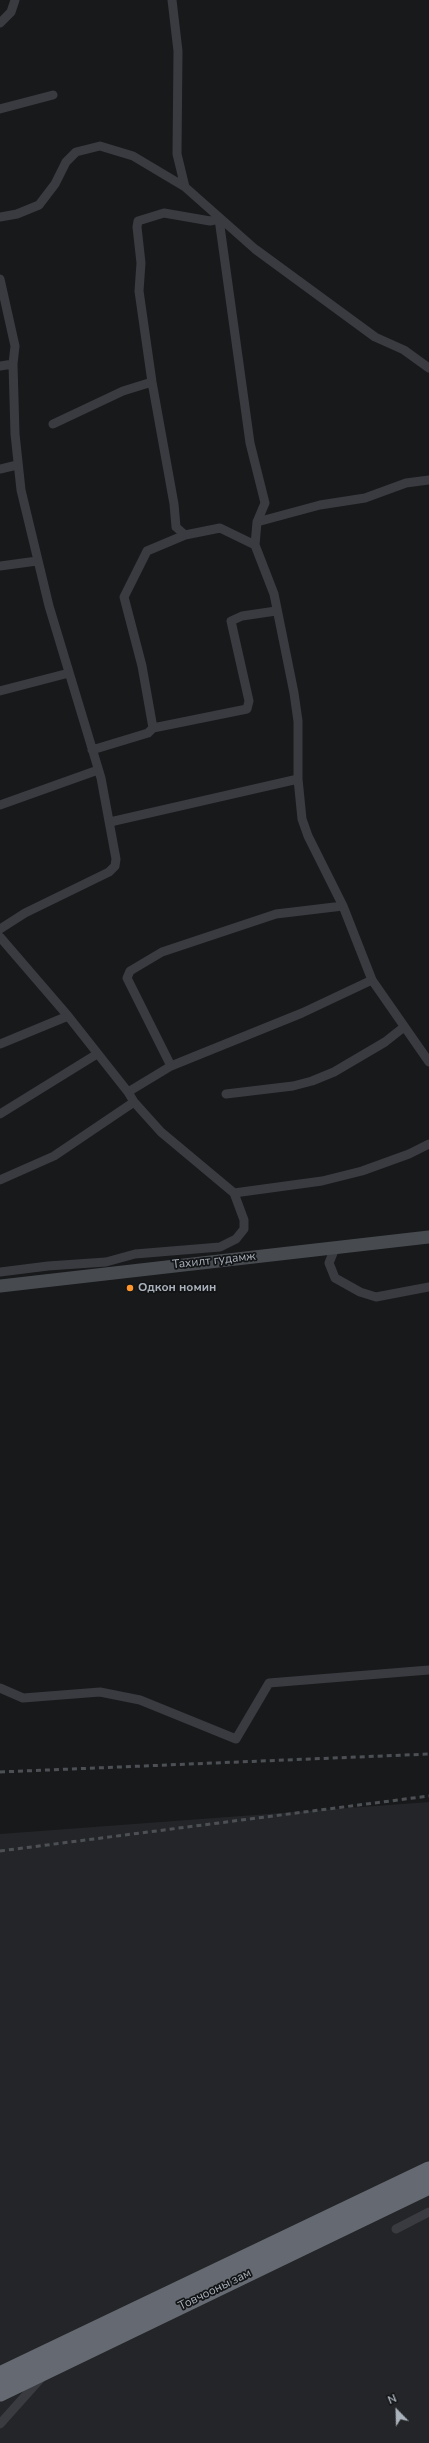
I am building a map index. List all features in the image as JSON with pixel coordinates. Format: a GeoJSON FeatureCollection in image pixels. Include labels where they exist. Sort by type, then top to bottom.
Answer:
{"type":"FeatureCollection","features":[{"type":"Feature","properties":{"kind":"highway","name":"Товчооны зам"},"geometry":{"type":"LineString","coordinates":[[0,2375],[429,2170]]}},
{"type":"Feature","properties":{"kind":"highway","name":"Товчооны зам"},"geometry":{"type":"LineString","coordinates":[[0,2393],[429,2186]]}},
{"type":"Feature","properties":{"kind":"main road","name":"Тахилт гудамж"},"geometry":{"type":"LineString","coordinates":[[0,1286],[105,1268],[207,1255],[334,1248],[429,1237]]}},
{"type":"Feature","properties":{"kind":"street"},"geometry":{"type":"LineString","coordinates":[[0,23],[11,12],[15,0]]}},
{"type":"Feature","properties":{"kind":"street"},"geometry":{"type":"LineString","coordinates":[[172,0],[178,51],[177,154],[185,187]]}},
{"type":"Feature","properties":{"kind":"street"},"geometry":{"type":"LineString","coordinates":[[0,109],[53,95]]}},
{"type":"Feature","properties":{"kind":"street"},"geometry":{"type":"LineString","coordinates":[[0,217],[17,214],[39,205],[56,184],[66,162],[76,152],[100,146],[133,156],[185,187],[219,219],[255,249],[375,337],[404,350],[429,368]]}},
{"type":"Feature","properties":{"kind":"street"},"geometry":{"type":"LineString","coordinates":[[185,535],[176,528],[174,504],[152,382],[139,291],[141,263],[137,227],[138,220],[164,213],[210,221],[219,219]]}},
{"type":"Feature","properties":{"kind":"street"},"geometry":{"type":"LineString","coordinates":[[219,219],[250,443],[265,503],[257,522],[255,546],[274,594],[276,611],[297,714],[298,779],[302,819],[308,836],[343,906],[372,980],[429,1062]]}},
{"type":"Feature","properties":{"kind":"street"},"geometry":{"type":"LineString","coordinates":[[0,278],[15,346],[13,364],[17,465],[37,561],[98,770],[110,822],[115,866],[109,872],[68,891],[0,929]]}},
{"type":"Feature","properties":{"kind":"street"},"geometry":{"type":"LineString","coordinates":[[0,366],[13,364]]}},
{"type":"Feature","properties":{"kind":"street"},"geometry":{"type":"LineString","coordinates":[[53,424],[123,391],[152,382]]}},
{"type":"Feature","properties":{"kind":"street"},"geometry":{"type":"LineString","coordinates":[[0,469],[17,465]]}},
{"type":"Feature","properties":{"kind":"street"},"geometry":{"type":"LineString","coordinates":[[257,522],[320,505],[365,498],[406,483],[429,480]]}},
{"type":"Feature","properties":{"kind":"street"},"geometry":{"type":"LineString","coordinates":[[153,728],[142,666],[124,597],[147,551],[185,535],[220,528],[255,546]]}},
{"type":"Feature","properties":{"kind":"street"},"geometry":{"type":"LineString","coordinates":[[0,566],[37,561]]}},
{"type":"Feature","properties":{"kind":"street"},"geometry":{"type":"LineString","coordinates":[[92,750],[148,733],[153,728],[247,709],[249,701],[230,621],[242,616],[276,611]]}},
{"type":"Feature","properties":{"kind":"street"},"geometry":{"type":"LineString","coordinates":[[0,691],[69,673]]}},
{"type":"Feature","properties":{"kind":"street"},"geometry":{"type":"LineString","coordinates":[[0,804],[98,770]]}},
{"type":"Feature","properties":{"kind":"street"},"geometry":{"type":"LineString","coordinates":[[110,822],[298,779]]}},
{"type":"Feature","properties":{"kind":"street"},"geometry":{"type":"LineString","coordinates":[[171,1066],[126,978],[130,971],[162,952],[276,914],[343,906]]}},
{"type":"Feature","properties":{"kind":"street"},"geometry":{"type":"LineString","coordinates":[[0,937],[68,1016],[128,1092],[134,1102],[161,1132],[234,1193],[244,1220],[244,1229],[236,1239],[207,1255]]}},
{"type":"Feature","properties":{"kind":"street"},"geometry":{"type":"LineString","coordinates":[[128,1092],[171,1066],[302,1014],[372,980]]}},
{"type":"Feature","properties":{"kind":"street"},"geometry":{"type":"LineString","coordinates":[[0,1044],[68,1016]]}},
{"type":"Feature","properties":{"kind":"street"},"geometry":{"type":"LineString","coordinates":[[226,1094],[293,1086],[312,1081],[334,1072],[385,1042],[404,1027]]}},
{"type":"Feature","properties":{"kind":"street"},"geometry":{"type":"LineString","coordinates":[[0,1114],[97,1054]]}},
{"type":"Feature","properties":{"kind":"street"},"geometry":{"type":"LineString","coordinates":[[0,1180],[54,1156],[134,1102]]}},
{"type":"Feature","properties":{"kind":"street"},"geometry":{"type":"LineString","coordinates":[[234,1193],[322,1181],[375,1166],[409,1154],[429,1144]]}},
{"type":"Feature","properties":{"kind":"street"},"geometry":{"type":"LineString","coordinates":[[334,1248],[330,1263],[335,1278],[360,1292],[376,1297],[429,1287]]}},
{"type":"Feature","properties":{"kind":"street"},"geometry":{"type":"LineString","coordinates":[[0,1272],[48,1266],[105,1268]]}},
{"type":"Feature","properties":{"kind":"street"},"geometry":{"type":"LineString","coordinates":[[0,1688],[23,1698],[100,1692],[140,1700],[236,1739],[269,1683],[429,1670]]}},
{"type":"Feature","properties":{"kind":"street"},"geometry":{"type":"LineString","coordinates":[[396,2229],[429,2212]]}},
{"type":"Feature","properties":{"kind":"street"},"geometry":{"type":"LineString","coordinates":[[0,2424],[50,2368]]}},
{"type":"Feature","properties":{"kind":"shaded area"},"geometry":{"type":"Polygon","coordinates":[[[429,1802],[429,2443],[0,2443],[0,1834],[429,1802]]]}},
{"type":"Feature","properties":{"kind":"railway"},"geometry":{"type":"LineString","coordinates":[[0,1772],[429,1754]]}},
{"type":"Feature","properties":{"kind":"railway"},"geometry":{"type":"LineString","coordinates":[[0,1851],[429,1796]]}},
{"type":"Feature","properties":{"kind":"place","name":"Одкон номин"},"geometry":{"type":"Point","coordinates":[130,1288]}}]}
